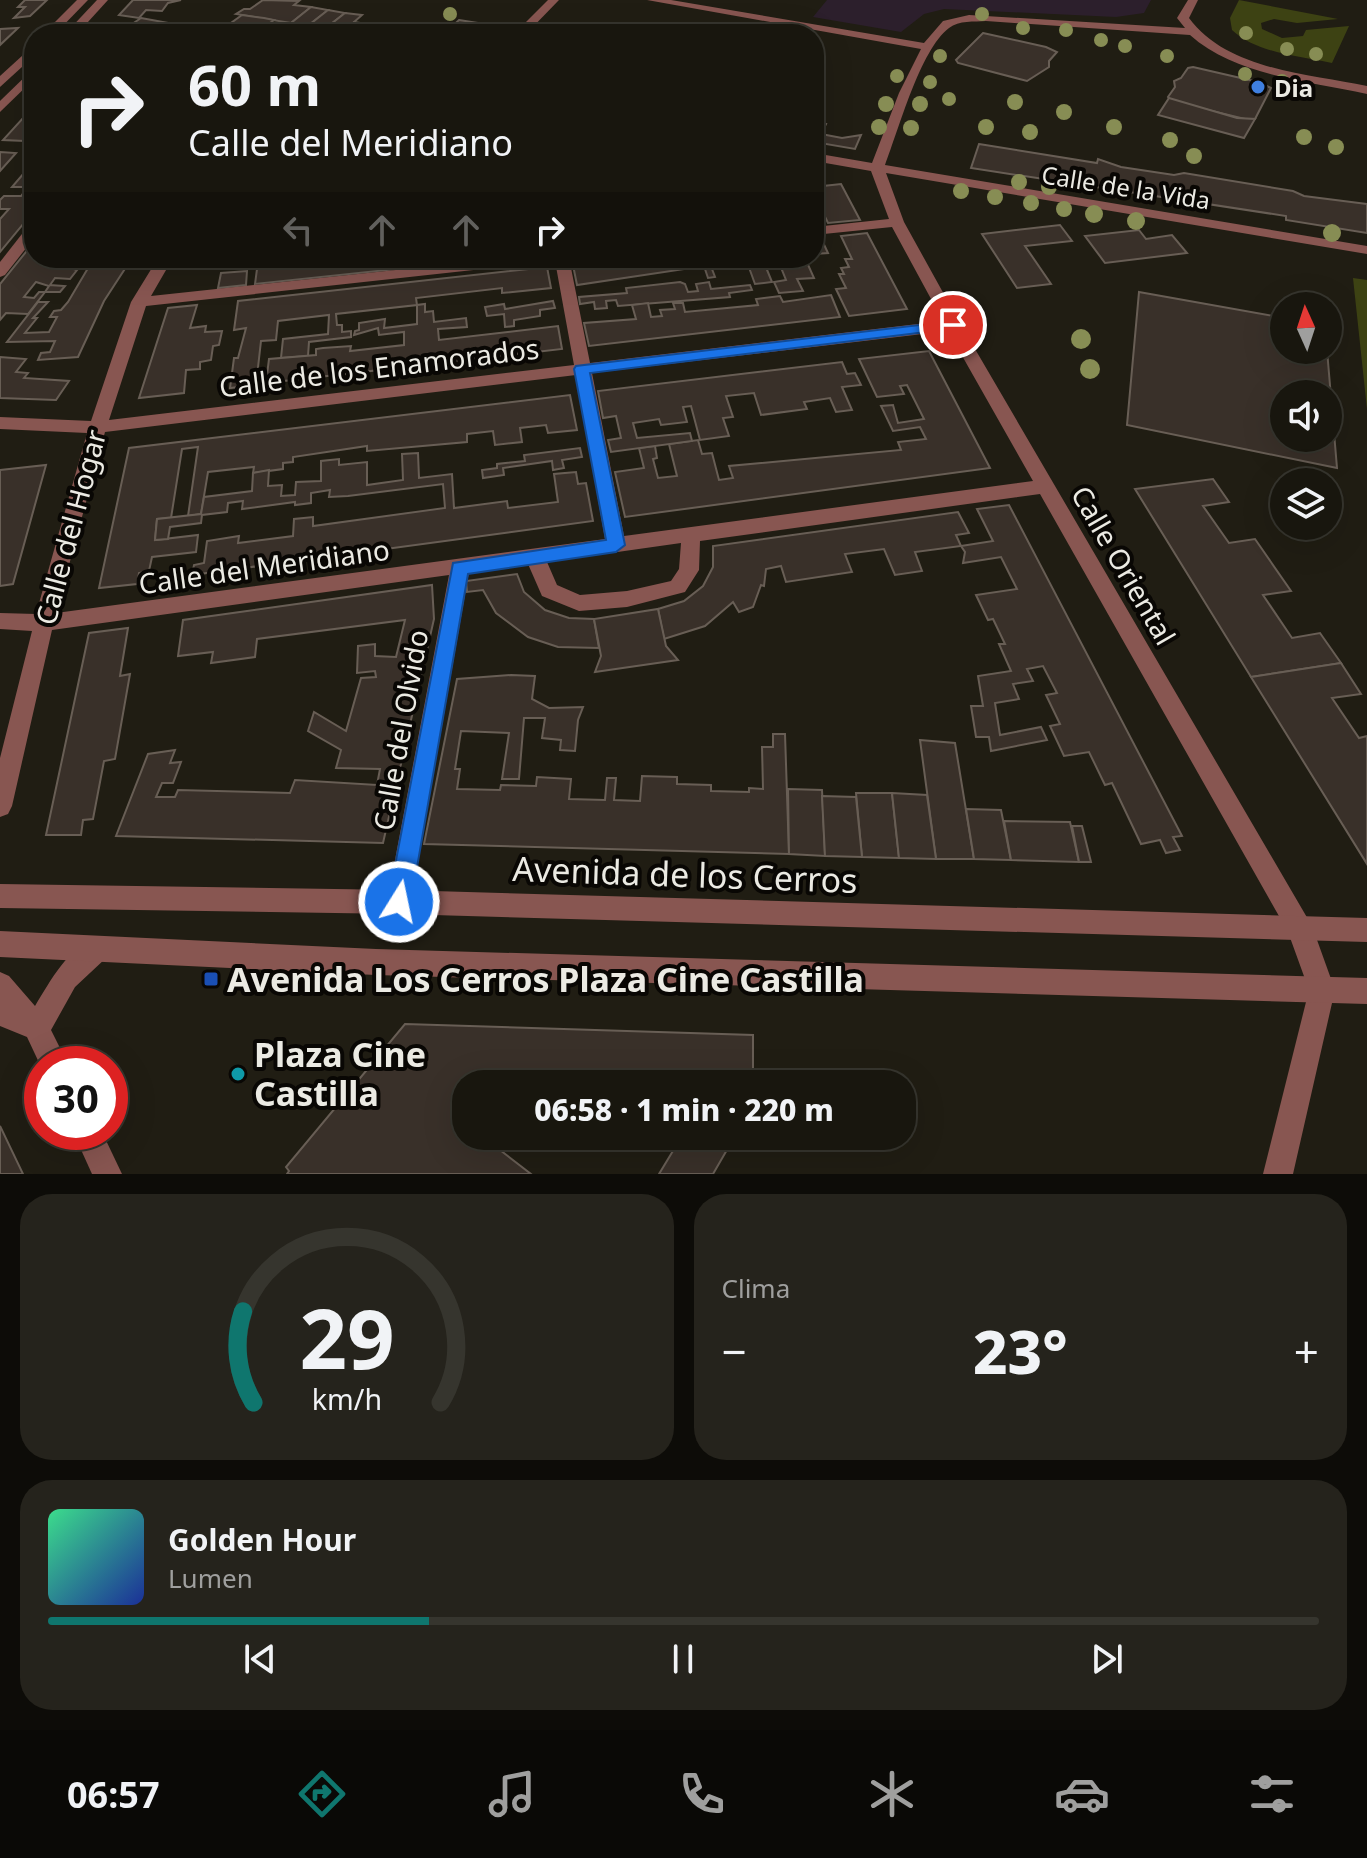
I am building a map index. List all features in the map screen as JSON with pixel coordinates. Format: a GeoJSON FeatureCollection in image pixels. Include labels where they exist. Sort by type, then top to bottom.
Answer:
{"type":"FeatureCollection","features":[{"type":"Feature","properties":{"kind":"street"},"geometry":{"type":"LineString","coordinates":[[59,24],[83,0]]}},
{"type":"Feature","properties":{"kind":"street"},"geometry":{"type":"LineString","coordinates":[[80,24],[103,0]]}},
{"type":"Feature","properties":{"kind":"street"},"geometry":{"type":"LineString","coordinates":[[530,24],[554,0]]}},
{"type":"Feature","properties":{"kind":"street"},"geometry":{"type":"LineString","coordinates":[[652,0],[793,24]]}},
{"type":"Feature","properties":{"kind":"street"},"geometry":{"type":"LineString","coordinates":[[1189,32],[1183,18],[1193,0]]}},
{"type":"Feature","properties":{"kind":"street"},"geometry":{"type":"LineString","coordinates":[[877,168],[919,62],[944,25],[961,19],[1189,32],[1226,57],[1367,90]]}},
{"type":"Feature","properties":{"kind":"street"},"geometry":{"type":"LineString","coordinates":[[824,29],[929,47]]}},
{"type":"Feature","properties":{"kind":"street"},"geometry":{"type":"LineString","coordinates":[[0,83],[24,59]]}},
{"type":"Feature","properties":{"kind":"street"},"geometry":{"type":"LineString","coordinates":[[0,108],[24,83]]}},
{"type":"Feature","properties":{"kind":"street","name":"Calle de la Vida"},"geometry":{"type":"LineString","coordinates":[[824,159],[1367,250]]}},
{"type":"Feature","properties":{"kind":"street","name":"Calle Oriental"},"geometry":{"type":"LineString","coordinates":[[877,168],[897,222],[953,325],[1299,926],[1322,990]]}},
{"type":"Feature","properties":{"kind":"street"},"geometry":{"type":"LineString","coordinates":[[824,230],[897,222]]}},
{"type":"Feature","properties":{"kind":"street"},"geometry":{"type":"LineString","coordinates":[[0,272],[24,241]]}},
{"type":"Feature","properties":{"kind":"street","name":"Calle del Hogar"},"geometry":{"type":"LineString","coordinates":[[0,806],[44,623],[97,427],[139,302],[160,268]]}},
{"type":"Feature","properties":{"kind":"street"},"geometry":{"type":"LineString","coordinates":[[139,302],[457,268]]}},
{"type":"Feature","properties":{"kind":"street"},"geometry":{"type":"LineString","coordinates":[[564,268],[616,545]]}},
{"type":"Feature","properties":{"kind":"street","name":"Calle de los Enamorados"},"geometry":{"type":"LineString","coordinates":[[0,423],[97,427],[953,325]]}},
{"type":"Feature","properties":{"kind":"street","name":"Calle del Meridiano"},"geometry":{"type":"LineString","coordinates":[[0,621],[44,623],[1047,486]]}},
{"type":"Feature","properties":{"kind":"street"},"geometry":{"type":"LineString","coordinates":[[535,557],[549,590],[579,603],[627,599],[678,587],[689,570],[691,535]]}},
{"type":"Feature","properties":{"kind":"street","name":"Calle del Olvido"},"geometry":{"type":"LineString","coordinates":[[399,902],[460,568]]}},
{"type":"Feature","properties":{"kind":"street","name":"Avenida de los Cerros"},"geometry":{"type":"LineString","coordinates":[[0,896],[399,902],[1367,930]]}},
{"type":"Feature","properties":{"kind":"street"},"geometry":{"type":"LineString","coordinates":[[0,944],[376,962],[1367,991]]}},
{"type":"Feature","properties":{"kind":"street"},"geometry":{"type":"LineString","coordinates":[[37,1029],[66,978],[97,949]]}},
{"type":"Feature","properties":{"kind":"street"},"geometry":{"type":"LineString","coordinates":[[0,985],[37,1029],[45,1046]]}},
{"type":"Feature","properties":{"kind":"street"},"geometry":{"type":"LineString","coordinates":[[1278,1174],[1322,990]]}},
{"type":"Feature","properties":{"kind":"street"},"geometry":{"type":"LineString","coordinates":[[0,1013],[37,1029]]}},
{"type":"Feature","properties":{"kind":"street"},"geometry":{"type":"LineString","coordinates":[[96,1150],[107,1174]]}},
{"type":"Feature","properties":{"kind":"shaded area"},"geometry":{"type":"Polygon","coordinates":[[[827,0],[1151,0],[1144,13],[1116,17],[944,9],[924,14],[901,32],[813,17],[827,0]]]}},
{"type":"Feature","properties":{"kind":"green space"},"geometry":{"type":"Polygon","coordinates":[[[1239,0],[1338,19],[1297,23],[1274,19],[1261,23],[1262,29],[1282,38],[1303,36],[1306,30],[1349,26],[1332,63],[1266,49],[1232,30],[1230,18],[1239,0]]]}},
{"type":"Feature","properties":{"kind":"green space"},"geometry":{"type":"Polygon","coordinates":[[[1353,278],[1367,280],[1367,409],[1353,278]]]}},
{"type":"Feature","properties":{"kind":"building"},"geometry":{"type":"Polygon","coordinates":[[[25,0],[47,0],[30,16],[14,18],[25,7],[18,7],[25,0]]]}},
{"type":"Feature","properties":{"kind":"building"},"geometry":{"type":"Polygon","coordinates":[[[133,0],[181,0],[168,3],[162,11],[146,10],[139,18],[119,15],[133,0]]]}},
{"type":"Feature","properties":{"kind":"building"},"geometry":{"type":"Polygon","coordinates":[[[263,0],[299,1],[294,5],[311,7],[291,23],[236,14],[263,0]]]}},
{"type":"Feature","properties":{"kind":"building"},"geometry":{"type":"Polygon","coordinates":[[[311,7],[328,10],[310,24],[291,23],[311,7]]]}},
{"type":"Feature","properties":{"kind":"building"},"geometry":{"type":"Polygon","coordinates":[[[328,10],[345,13],[331,24],[310,24],[328,10]]]}},
{"type":"Feature","properties":{"kind":"building"},"geometry":{"type":"Polygon","coordinates":[[[345,13],[362,15],[352,24],[331,24],[345,13]]]}},
{"type":"Feature","properties":{"kind":"building"},"geometry":{"type":"Polygon","coordinates":[[[242,15],[274,20],[268,24],[231,23],[242,15]]]}},
{"type":"Feature","properties":{"kind":"building"},"geometry":{"type":"Polygon","coordinates":[[[141,18],[174,24],[132,24],[141,18]]]}},
{"type":"Feature","properties":{"kind":"building"},"geometry":{"type":"Polygon","coordinates":[[[459,20],[484,24],[455,24],[459,20]]]}},
{"type":"Feature","properties":{"kind":"building"},"geometry":{"type":"Polygon","coordinates":[[[18,28],[0,45],[0,29],[18,28]]]}},
{"type":"Feature","properties":{"kind":"building"},"geometry":{"type":"Polygon","coordinates":[[[983,33],[1057,52],[1049,61],[1049,67],[1027,81],[958,63],[956,60],[983,33]]]}},
{"type":"Feature","properties":{"kind":"building"},"geometry":{"type":"Polygon","coordinates":[[[1193,67],[1258,82],[1271,88],[1255,119],[1171,101],[1168,97],[1175,87],[1174,81],[1193,67]]]}},
{"type":"Feature","properties":{"kind":"building"},"geometry":{"type":"Polygon","coordinates":[[[1169,98],[1237,118],[1255,119],[1244,138],[1158,115],[1169,98]]]}},
{"type":"Feature","properties":{"kind":"building"},"geometry":{"type":"Polygon","coordinates":[[[24,117],[24,141],[3,140],[24,117]]]}},
{"type":"Feature","properties":{"kind":"building"},"geometry":{"type":"Polygon","coordinates":[[[824,135],[842,138],[861,135],[855,149],[824,144],[824,135]]]}},
{"type":"Feature","properties":{"kind":"building"},"geometry":{"type":"Polygon","coordinates":[[[979,144],[1097,163],[1098,159],[1121,167],[1174,175],[1184,173],[1293,191],[1304,196],[1367,204],[1367,233],[1286,220],[1286,216],[971,168],[979,144]]]}},
{"type":"Feature","properties":{"kind":"building"},"geometry":{"type":"Polygon","coordinates":[[[0,152],[16,153],[0,171],[0,152]]]}},
{"type":"Feature","properties":{"kind":"building"},"geometry":{"type":"Polygon","coordinates":[[[24,173],[24,187],[12,187],[24,173]]]}},
{"type":"Feature","properties":{"kind":"building"},"geometry":{"type":"Polygon","coordinates":[[[841,184],[860,220],[828,223],[824,215],[824,186],[841,184]]]}},
{"type":"Feature","properties":{"kind":"building"},"geometry":{"type":"Polygon","coordinates":[[[24,192],[24,223],[0,252],[0,219],[9,209],[0,209],[0,200],[4,196],[21,196],[24,192]]]}},
{"type":"Feature","properties":{"kind":"building"},"geometry":{"type":"Polygon","coordinates":[[[1060,225],[1072,241],[1025,246],[1051,284],[1017,288],[982,234],[1060,225]]]}},
{"type":"Feature","properties":{"kind":"building"},"geometry":{"type":"Polygon","coordinates":[[[1139,230],[1146,239],[1172,235],[1187,253],[1105,263],[1085,236],[1139,230]]]}},
{"type":"Feature","properties":{"kind":"building"},"geometry":{"type":"Polygon","coordinates":[[[867,233],[907,309],[849,316],[836,289],[846,288],[839,274],[844,274],[841,268],[849,267],[845,259],[852,259],[841,236],[867,233]]]}},
{"type":"Feature","properties":{"kind":"building"},"geometry":{"type":"Polygon","coordinates":[[[24,254],[24,268],[77,270],[70,279],[55,278],[50,285],[65,286],[60,292],[45,292],[28,314],[6,313],[0,320],[0,284],[24,254]],[[36,282],[24,297],[34,298],[39,292],[45,292],[49,286],[36,282]]]}},
{"type":"Feature","properties":{"kind":"building"},"geometry":{"type":"Polygon","coordinates":[[[88,268],[125,268],[104,301],[78,357],[38,360],[41,353],[50,352],[55,341],[7,342],[38,302],[48,302],[33,318],[37,318],[25,333],[49,332],[57,317],[50,317],[68,302],[88,268]]]}},
{"type":"Feature","properties":{"kind":"building"},"geometry":{"type":"Polygon","coordinates":[[[266,268],[406,268],[255,284],[257,269],[266,268]]]}},
{"type":"Feature","properties":{"kind":"building"},"geometry":{"type":"Polygon","coordinates":[[[538,268],[547,268],[551,288],[502,293],[502,288],[416,298],[417,305],[336,314],[337,325],[342,325],[342,332],[351,331],[351,337],[309,342],[308,356],[281,358],[283,339],[328,334],[329,315],[278,321],[276,340],[261,341],[256,385],[230,388],[234,358],[238,358],[246,328],[234,330],[238,301],[538,268]]]}},
{"type":"Feature","properties":{"kind":"building"},"geometry":{"type":"Polygon","coordinates":[[[574,268],[691,268],[577,285],[574,268]]]}},
{"type":"Feature","properties":{"kind":"building"},"geometry":{"type":"Polygon","coordinates":[[[705,268],[721,268],[712,269],[715,277],[708,278],[705,268]]]}},
{"type":"Feature","properties":{"kind":"building"},"geometry":{"type":"Polygon","coordinates":[[[749,268],[766,268],[772,282],[755,284],[749,268]]]}},
{"type":"Feature","properties":{"kind":"building"},"geometry":{"type":"Polygon","coordinates":[[[781,268],[810,268],[814,278],[797,279],[803,291],[779,293],[774,282],[786,280],[781,268]]]}},
{"type":"Feature","properties":{"kind":"building"},"geometry":{"type":"Polygon","coordinates":[[[247,271],[246,285],[218,288],[221,273],[247,271]]]}},
{"type":"Feature","properties":{"kind":"building"},"geometry":{"type":"Polygon","coordinates":[[[709,282],[711,289],[750,285],[752,290],[729,293],[730,297],[618,306],[616,300],[606,301],[607,308],[595,309],[594,302],[580,304],[579,297],[627,293],[626,288],[685,284],[688,292],[698,291],[696,284],[709,282]]]}},
{"type":"Feature","properties":{"kind":"building"},"geometry":{"type":"Polygon","coordinates":[[[1139,292],[1270,315],[1270,364],[1328,364],[1330,380],[1270,380],[1270,452],[1336,452],[1337,468],[1127,425],[1139,292]]]}},
{"type":"Feature","properties":{"kind":"building"},"geometry":{"type":"Polygon","coordinates":[[[831,295],[840,317],[589,346],[584,323],[636,319],[632,305],[648,303],[651,317],[662,316],[660,310],[675,309],[673,303],[683,303],[685,312],[758,305],[756,299],[780,296],[783,302],[831,295]]]}},
{"type":"Feature","properties":{"kind":"building"},"geometry":{"type":"Polygon","coordinates":[[[553,301],[555,308],[540,310],[540,316],[514,320],[514,326],[505,327],[504,314],[487,316],[485,307],[504,304],[505,309],[553,301]]]}},
{"type":"Feature","properties":{"kind":"building"},"geometry":{"type":"Polygon","coordinates":[[[425,304],[425,312],[433,311],[434,322],[466,318],[467,327],[438,329],[439,340],[558,326],[562,349],[266,383],[269,359],[316,355],[316,349],[323,348],[351,346],[350,351],[404,345],[404,332],[379,335],[378,328],[354,335],[359,330],[359,323],[385,319],[384,328],[417,324],[417,305],[425,304]]]}},
{"type":"Feature","properties":{"kind":"building"},"geometry":{"type":"Polygon","coordinates":[[[197,305],[190,328],[206,326],[205,332],[222,331],[219,345],[213,346],[211,360],[200,362],[200,369],[186,370],[184,393],[139,398],[168,308],[197,305]]]}},
{"type":"Feature","properties":{"kind":"building"},"geometry":{"type":"Polygon","coordinates":[[[929,351],[990,468],[625,517],[615,472],[644,468],[639,448],[655,446],[657,458],[653,459],[658,478],[677,476],[669,444],[698,440],[702,454],[712,453],[719,480],[733,478],[729,466],[901,450],[898,442],[926,439],[920,427],[893,431],[881,406],[893,405],[898,423],[924,419],[907,385],[900,386],[904,394],[877,397],[859,359],[929,351]]]}},
{"type":"Feature","properties":{"kind":"building"},"geometry":{"type":"Polygon","coordinates":[[[0,357],[26,359],[16,372],[28,373],[24,378],[69,381],[56,400],[0,398],[0,357]]]}},
{"type":"Feature","properties":{"kind":"building"},"geometry":{"type":"Polygon","coordinates":[[[842,362],[847,374],[855,373],[861,385],[842,387],[852,410],[836,412],[830,398],[804,402],[807,409],[761,415],[754,393],[726,396],[733,417],[723,418],[729,436],[700,440],[691,406],[683,407],[687,422],[661,425],[659,419],[633,423],[637,438],[690,433],[692,441],[611,452],[608,440],[621,438],[616,416],[603,418],[598,391],[842,362]]]}},
{"type":"Feature","properties":{"kind":"building"},"geometry":{"type":"Polygon","coordinates":[[[570,395],[577,430],[548,433],[546,425],[520,428],[522,442],[495,445],[493,431],[467,434],[467,442],[367,451],[367,446],[293,457],[293,462],[283,463],[283,469],[253,473],[254,467],[208,472],[201,514],[188,516],[198,447],[182,449],[171,518],[157,519],[155,540],[198,535],[196,552],[152,557],[149,571],[139,573],[137,584],[99,588],[129,448],[570,395]]]}},
{"type":"Feature","properties":{"kind":"building"},"geometry":{"type":"Polygon","coordinates":[[[580,448],[582,457],[562,460],[564,468],[553,470],[552,461],[503,468],[504,475],[483,478],[482,470],[497,468],[497,464],[525,461],[524,455],[580,448]]]}},
{"type":"Feature","properties":{"kind":"building"},"geometry":{"type":"Polygon","coordinates":[[[418,453],[419,478],[452,474],[454,508],[507,501],[508,508],[558,502],[554,474],[576,472],[578,484],[586,483],[593,521],[192,575],[194,565],[204,563],[207,541],[239,536],[238,543],[293,536],[294,519],[313,517],[313,526],[445,508],[443,484],[329,497],[330,490],[311,493],[311,503],[295,505],[295,502],[242,509],[243,501],[228,503],[227,512],[202,515],[201,523],[170,527],[168,539],[155,540],[157,519],[201,514],[204,497],[252,491],[253,473],[269,470],[268,486],[282,485],[281,496],[295,495],[296,482],[321,481],[321,461],[339,459],[339,465],[367,462],[367,485],[403,480],[402,454],[418,453]]]}},
{"type":"Feature","properties":{"kind":"building"},"geometry":{"type":"Polygon","coordinates":[[[46,465],[13,584],[0,586],[0,470],[46,465]]]}},
{"type":"Feature","properties":{"kind":"building"},"geometry":{"type":"Polygon","coordinates":[[[1213,479],[1229,502],[1203,506],[1229,543],[1255,539],[1291,591],[1263,595],[1292,638],[1320,633],[1341,663],[1251,677],[1135,489],[1213,479]]]}},
{"type":"Feature","properties":{"kind":"building"},"geometry":{"type":"Polygon","coordinates":[[[1009,505],[1182,836],[1173,837],[1180,850],[1166,853],[1160,840],[1141,844],[1112,783],[1105,785],[1089,752],[1064,756],[1050,726],[1060,724],[1046,695],[1057,693],[1043,666],[1027,669],[1033,681],[1013,684],[1019,699],[995,703],[1000,735],[1041,727],[1047,740],[991,751],[989,737],[976,737],[971,706],[983,706],[978,676],[1011,671],[999,644],[1005,644],[993,619],[988,620],[976,595],[1017,589],[1001,557],[963,563],[965,552],[961,546],[993,541],[977,509],[1009,505]]]}},
{"type":"Feature","properties":{"kind":"building"},"geometry":{"type":"Polygon","coordinates":[[[958,512],[969,533],[956,535],[961,546],[915,552],[922,571],[895,575],[884,549],[845,554],[852,572],[786,582],[781,566],[766,569],[764,586],[761,585],[753,607],[739,612],[733,602],[705,626],[664,639],[658,609],[684,601],[703,586],[713,567],[713,546],[958,512]]]}},
{"type":"Feature","properties":{"kind":"building"},"geometry":{"type":"Polygon","coordinates":[[[517,574],[524,592],[545,610],[569,618],[594,619],[599,648],[558,647],[528,637],[496,613],[483,590],[467,592],[466,581],[517,574]]]}},
{"type":"Feature","properties":{"kind":"building"},"geometry":{"type":"Polygon","coordinates":[[[432,585],[434,619],[383,843],[116,836],[148,754],[175,750],[170,763],[181,762],[173,783],[162,783],[156,797],[175,797],[178,790],[290,793],[295,780],[377,785],[380,769],[336,768],[341,750],[308,731],[314,712],[346,731],[361,678],[376,677],[375,671],[357,673],[358,646],[375,644],[375,656],[396,657],[405,620],[257,639],[255,657],[211,663],[213,652],[178,656],[183,620],[432,585]]]}},
{"type":"Feature","properties":{"kind":"building"},"geometry":{"type":"Polygon","coordinates":[[[658,609],[666,646],[678,660],[595,672],[601,656],[594,619],[658,609]]]}},
{"type":"Feature","properties":{"kind":"building"},"geometry":{"type":"Polygon","coordinates":[[[128,628],[120,676],[130,674],[115,759],[104,761],[93,819],[83,820],[81,835],[46,835],[89,633],[128,628]]]}},
{"type":"Feature","properties":{"kind":"building"},"geometry":{"type":"Polygon","coordinates":[[[1341,663],[1361,694],[1332,698],[1359,738],[1367,736],[1367,864],[1251,677],[1341,663]]]}},
{"type":"Feature","properties":{"kind":"building"},"geometry":{"type":"Polygon","coordinates":[[[535,676],[532,699],[549,708],[583,707],[578,720],[575,751],[560,750],[561,740],[542,738],[545,718],[524,718],[519,779],[502,779],[509,733],[461,731],[455,769],[460,769],[457,789],[500,790],[501,785],[536,786],[537,777],[571,779],[569,799],[605,800],[607,778],[616,778],[614,800],[640,801],[642,776],[677,777],[677,784],[711,785],[711,791],[749,792],[749,788],[763,789],[762,747],[773,747],[773,734],[785,734],[789,854],[424,844],[457,679],[535,676]]]}},
{"type":"Feature","properties":{"kind":"building"},"geometry":{"type":"Polygon","coordinates":[[[920,740],[955,743],[974,859],[936,859],[920,740]]]}},
{"type":"Feature","properties":{"kind":"building"},"geometry":{"type":"Polygon","coordinates":[[[788,789],[822,790],[825,856],[789,854],[788,789]]]}},
{"type":"Feature","properties":{"kind":"building"},"geometry":{"type":"Polygon","coordinates":[[[856,793],[892,793],[899,858],[862,857],[856,793]]]}},
{"type":"Feature","properties":{"kind":"building"},"geometry":{"type":"Polygon","coordinates":[[[892,793],[927,795],[936,859],[899,858],[892,793]]]}},
{"type":"Feature","properties":{"kind":"building"},"geometry":{"type":"Polygon","coordinates":[[[822,796],[856,797],[862,857],[825,856],[822,796]]]}},
{"type":"Feature","properties":{"kind":"building"},"geometry":{"type":"Polygon","coordinates":[[[966,809],[1001,810],[1011,860],[974,859],[966,809]]]}},
{"type":"Feature","properties":{"kind":"building"},"geometry":{"type":"Polygon","coordinates":[[[1004,821],[1070,822],[1079,862],[1011,860],[1004,821]]]}},
{"type":"Feature","properties":{"kind":"building"},"geometry":{"type":"Polygon","coordinates":[[[1072,826],[1082,826],[1091,862],[1079,862],[1072,826]]]}},
{"type":"Feature","properties":{"kind":"building"},"geometry":{"type":"Polygon","coordinates":[[[405,1024],[753,1035],[753,1070],[452,1070],[452,1150],[500,1150],[531,1174],[287,1174],[289,1171],[286,1167],[405,1024]]]}},
{"type":"Feature","properties":{"kind":"building"},"geometry":{"type":"Polygon","coordinates":[[[0,1126],[23,1174],[0,1174],[0,1126]]]}},
{"type":"Feature","properties":{"kind":"building"},"geometry":{"type":"Polygon","coordinates":[[[674,1150],[727,1150],[713,1174],[659,1174],[674,1150]]]}},
{"type":"Feature","properties":{"kind":"place","name":"Dia"},"geometry":{"type":"Point","coordinates":[1258,87]}},
{"type":"Feature","properties":{"kind":"place","name":"Avenida Los Cerros Plaza Cine Castilla"},"geometry":{"type":"Point","coordinates":[211,979]}},
{"type":"Feature","properties":{"kind":"place","name":"Plaza Cine Castilla"},"geometry":{"type":"Point","coordinates":[238,1074]}},
{"type":"Feature","properties":{"kind":"route"},"geometry":{"type":"LineString","coordinates":[[399,902],[460,568],[616,545],[581,369],[953,325]]}}]}
